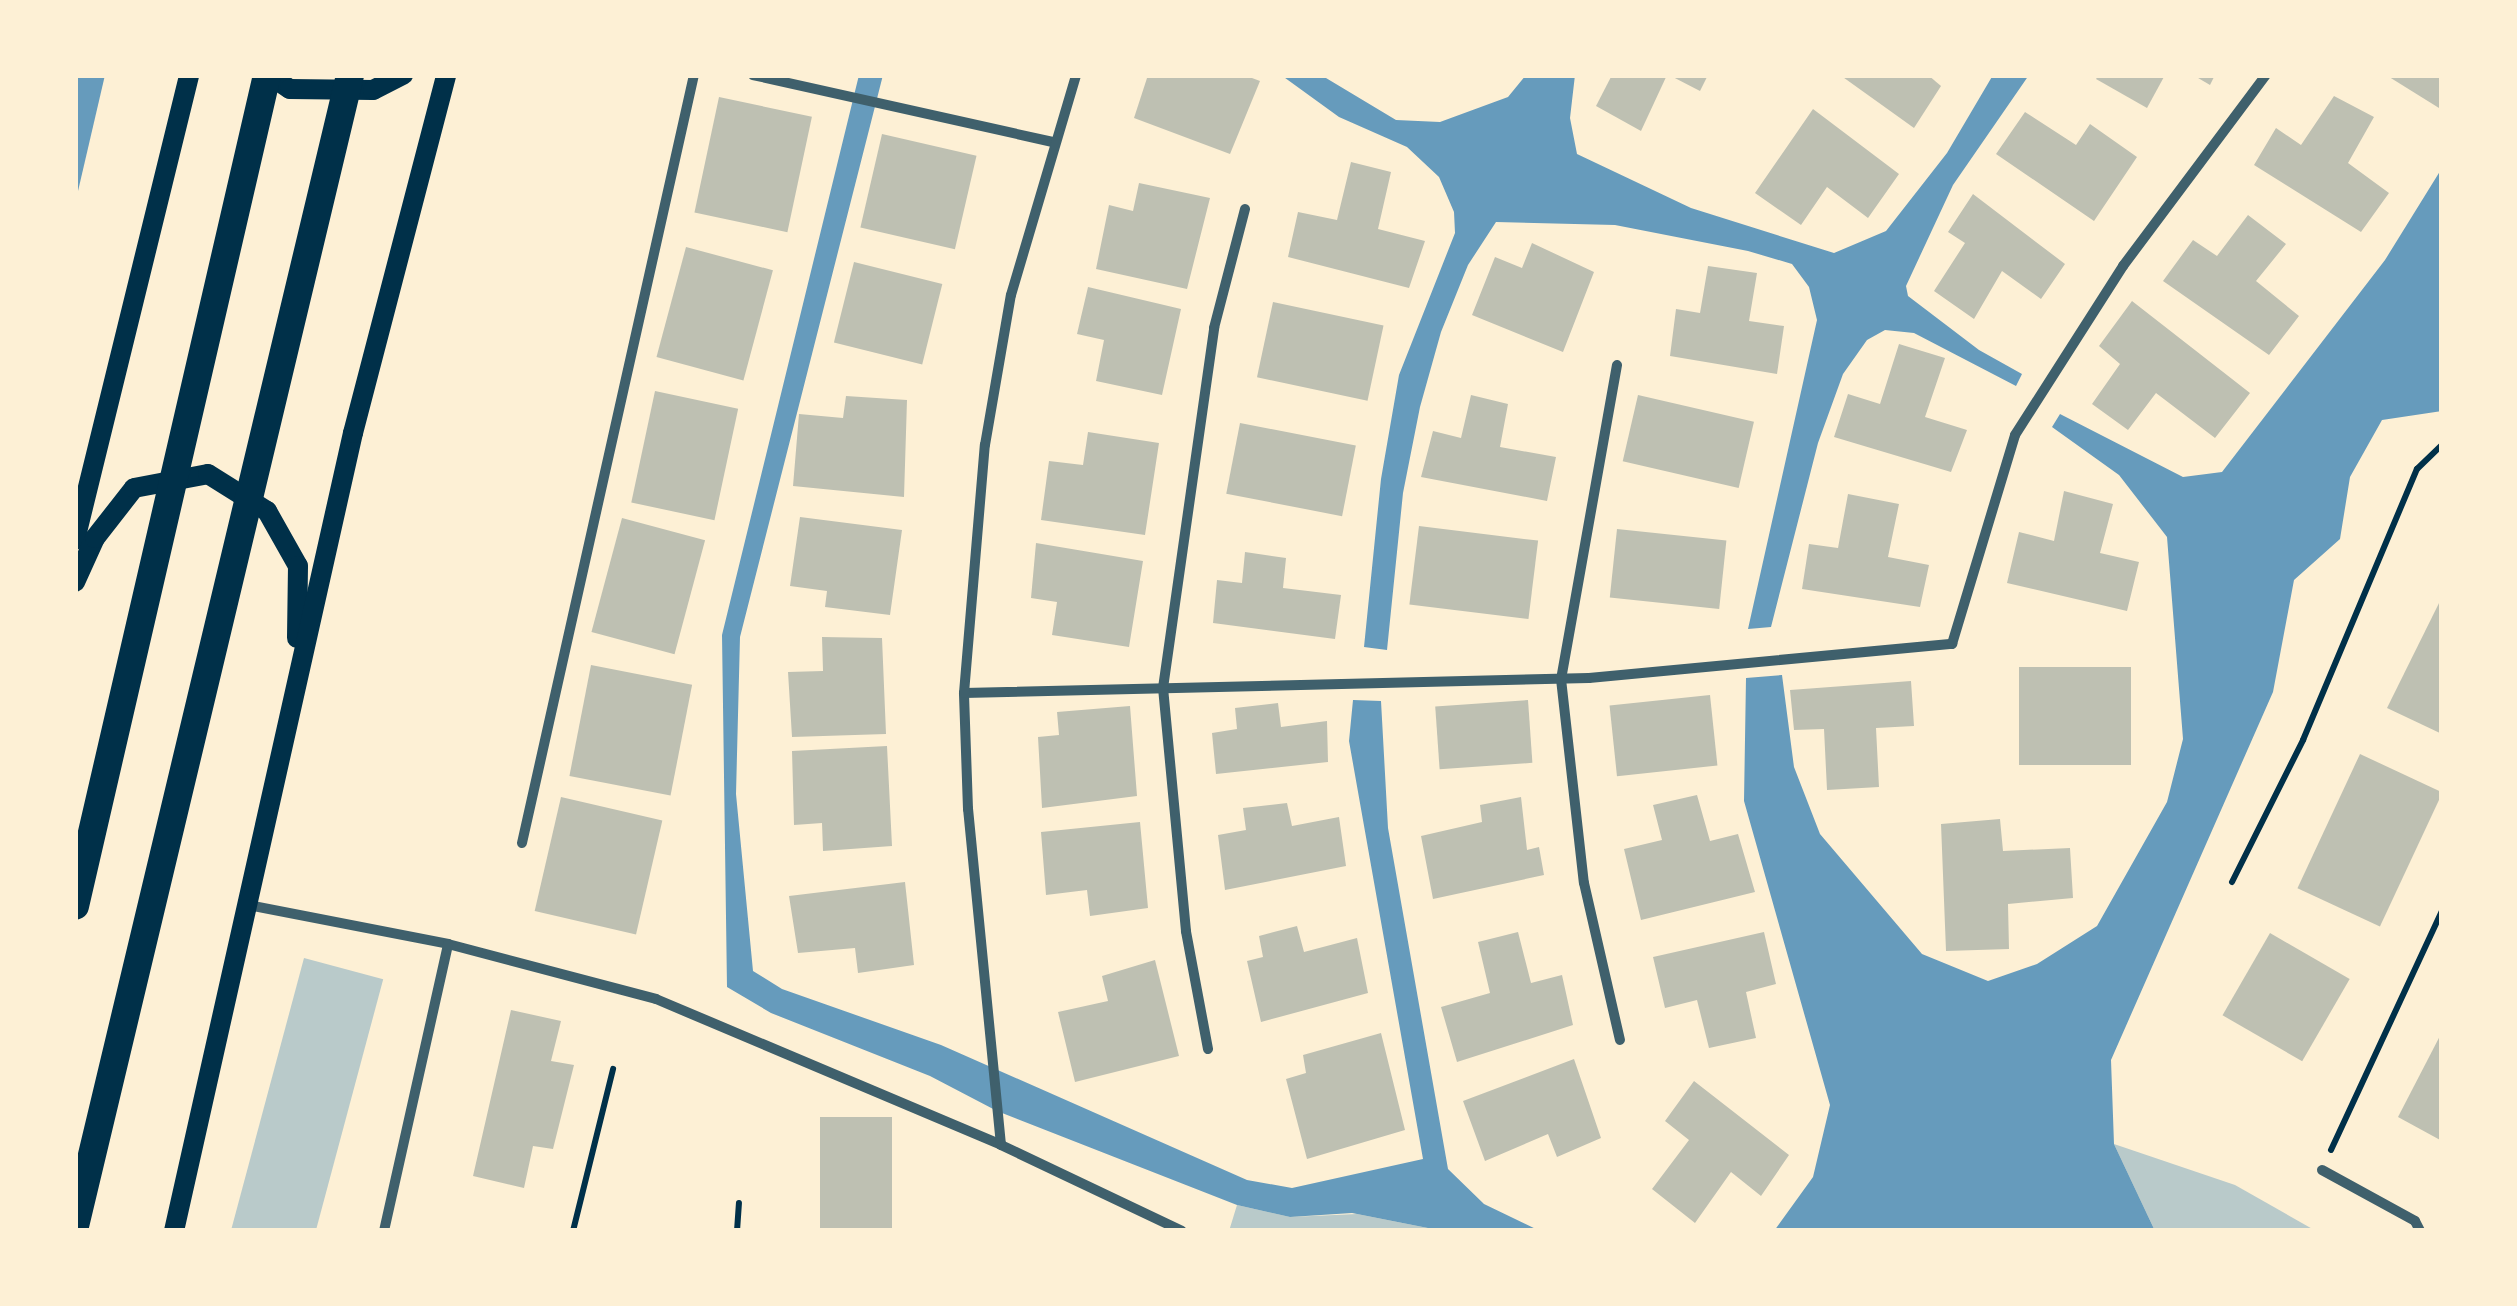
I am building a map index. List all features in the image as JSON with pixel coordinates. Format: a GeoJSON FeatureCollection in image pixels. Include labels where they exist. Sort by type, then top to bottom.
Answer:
{"type":"FeatureCollection","features":[{"type":"Feature","properties":{"kind":"highway"},"geometry":{"type":"LineString","coordinates":[[75,906],[268,75]]}},
{"type":"Feature","properties":{"kind":"highway"},"geometry":{"type":"LineString","coordinates":[[75,1226],[350,75]]}},
{"type":"Feature","properties":{"kind":"main road"},"geometry":{"type":"LineString","coordinates":[[75,540],[188,75]]}},
{"type":"Feature","properties":{"kind":"main road"},"geometry":{"type":"LineString","coordinates":[[268,75],[290,89],[356,90],[373,90],[403,75]]}},
{"type":"Feature","properties":{"kind":"main road"},"geometry":{"type":"LineString","coordinates":[[174,1231],[297,680],[446,75]]}},
{"type":"Feature","properties":{"kind":"main road"},"geometry":{"type":"LineString","coordinates":[[75,582],[95,538],[134,488],[208,474],[267,512],[298,566],[297,680]]}},
{"type":"Feature","properties":{"kind":"street"},"geometry":{"type":"LineString","coordinates":[[522,844],[694,75]]}},
{"type":"Feature","properties":{"kind":"street"},"geometry":{"type":"LineString","coordinates":[[753,75],[1052,142]]}},
{"type":"Feature","properties":{"kind":"street"},"geometry":{"type":"LineString","coordinates":[[1001,1146],[968,810],[964,693],[985,445],[1011,295],[1052,142],[1076,75]]}},
{"type":"Feature","properties":{"kind":"street"},"geometry":{"type":"LineString","coordinates":[[964,693],[1561,679],[1952,644],[2015,435],[2123,266],[2266,75]]}},
{"type":"Feature","properties":{"kind":"street"},"geometry":{"type":"LineString","coordinates":[[1208,1049],[1186,931],[1163,688],[1214,328],[1245,209]]}},
{"type":"Feature","properties":{"kind":"street"},"geometry":{"type":"LineString","coordinates":[[1617,365],[1561,679],[1584,883],[1620,1040]]}},
{"type":"Feature","properties":{"kind":"street"},"geometry":{"type":"LineString","coordinates":[[248,905],[448,944],[656,998],[1001,1146],[1182,1231]]}},
{"type":"Feature","properties":{"kind":"street"},"geometry":{"type":"LineString","coordinates":[[384,1231],[448,944]]}},
{"type":"Feature","properties":{"kind":"street"},"geometry":{"type":"LineString","coordinates":[[2322,1170],[2416,1221],[2420,1231]]}},
{"type":"Feature","properties":{"kind":"path"},"geometry":{"type":"LineString","coordinates":[[2232,882],[2303,740],[2417,469],[2442,445]]}},
{"type":"Feature","properties":{"kind":"path"},"geometry":{"type":"LineString","coordinates":[[2322,1170],[2442,911]]}},
{"type":"Feature","properties":{"kind":"path"},"geometry":{"type":"LineString","coordinates":[[574,1231],[613,1069]]}},
{"type":"Feature","properties":{"kind":"path"},"geometry":{"type":"LineString","coordinates":[[737,1231],[739,1203]]}},
{"type":"Feature","properties":{"kind":"shaded area"},"geometry":{"type":"Polygon","coordinates":[[[304,958],[383,979],[316,1231],[232,1228],[304,958]]]}},
{"type":"Feature","properties":{"kind":"shaded area"},"geometry":{"type":"Polygon","coordinates":[[[2114,1144],[2235,1185],[2316,1231],[2155,1231],[2114,1144]]]}},
{"type":"Feature","properties":{"kind":"shaded area"},"geometry":{"type":"Polygon","coordinates":[[[1237,1205],[1290,1217],[1357,1214],[1443,1231],[1229,1231],[1237,1205]]]}},
{"type":"Feature","properties":{"kind":"water"},"geometry":{"type":"Polygon","coordinates":[[[75,75],[105,75],[75,204],[75,75]]]}},
{"type":"Feature","properties":{"kind":"water"},"geometry":{"type":"Polygon","coordinates":[[[859,75],[883,75],[740,637],[736,794],[753,971],[782,989],[941,1045],[1247,1180],[1292,1188],[1423,1159],[1349,741],[1353,700],[1381,701],[1388,828],[1448,1169],[1484,1204],[1540,1231],[1443,1231],[1352,1213],[1290,1217],[1237,1205],[997,1111],[930,1076],[771,1013],[727,987],[722,635],[859,75]]]}},
{"type":"Feature","properties":{"kind":"water"},"geometry":{"type":"Polygon","coordinates":[[[1281,75],[1321,75],[1396,120],[1440,122],[1508,97],[1526,75],[1575,75],[1570,118],[1577,154],[1691,208],[1834,253],[1886,231],[1947,153],[1993,75],[2029,75],[1953,185],[1906,286],[1908,296],[1979,350],[2022,374],[2016,386],[1914,333],[1885,330],[1867,340],[1843,374],[1818,443],[1771,627],[1748,629],[1817,320],[1809,287],[1792,264],[1748,251],[1615,225],[1496,222],[1468,265],[1441,332],[1420,407],[1403,493],[1387,650],[1364,647],[1381,479],[1399,375],[1455,233],[1454,212],[1439,177],[1407,147],[1339,117],[1281,75]]]}},
{"type":"Feature","properties":{"kind":"water"},"geometry":{"type":"Polygon","coordinates":[[[2442,168],[2442,411],[2382,420],[2350,477],[2340,539],[2294,580],[2273,692],[2111,1060],[2114,1144],[2155,1231],[1774,1231],[1813,1177],[1830,1105],[1744,801],[1746,678],[1782,675],[1794,767],[1820,834],[1922,954],[1988,981],[2037,964],[2097,926],[2167,802],[2183,739],[2167,537],[2119,475],[2052,427],[2060,414],[2183,477],[2222,472],[2385,260],[2442,168]]]}},
{"type":"Feature","properties":{"kind":"building"},"geometry":{"type":"Polygon","coordinates":[[[1148,75],[1244,75],[1260,81],[1230,154],[1134,118],[1148,75]]]}},
{"type":"Feature","properties":{"kind":"building"},"geometry":{"type":"Polygon","coordinates":[[[1612,75],[1667,75],[1641,131],[1596,106],[1612,75]]]}},
{"type":"Feature","properties":{"kind":"building"},"geometry":{"type":"Polygon","coordinates":[[[1669,75],[1708,75],[1700,91],[1669,75]]]}},
{"type":"Feature","properties":{"kind":"building"},"geometry":{"type":"Polygon","coordinates":[[[1840,75],[1928,75],[1941,86],[1914,128],[1840,75]]]}},
{"type":"Feature","properties":{"kind":"building"},"geometry":{"type":"Polygon","coordinates":[[[2099,75],[2165,75],[2147,108],[2096,79],[2099,75]]]}},
{"type":"Feature","properties":{"kind":"building"},"geometry":{"type":"Polygon","coordinates":[[[2193,75],[2215,75],[2210,85],[2193,75]]]}},
{"type":"Feature","properties":{"kind":"building"},"geometry":{"type":"Polygon","coordinates":[[[2386,75],[2442,75],[2442,104],[2439,108],[2386,75]]]}},
{"type":"Feature","properties":{"kind":"building"},"geometry":{"type":"Polygon","coordinates":[[[2334,96],[2374,117],[2348,163],[2389,193],[2361,232],[2254,165],[2276,128],[2301,145],[2334,96]]]}},
{"type":"Feature","properties":{"kind":"building"},"geometry":{"type":"Polygon","coordinates":[[[719,97],[812,117],[787,232],[694,212],[719,97]]]}},
{"type":"Feature","properties":{"kind":"building"},"geometry":{"type":"Polygon","coordinates":[[[1813,109],[1899,174],[1868,218],[1827,187],[1801,225],[1755,193],[1813,109]]]}},
{"type":"Feature","properties":{"kind":"building"},"geometry":{"type":"Polygon","coordinates":[[[2025,112],[2076,145],[2090,124],[2137,157],[2094,221],[1996,154],[2025,112]]]}},
{"type":"Feature","properties":{"kind":"building"},"geometry":{"type":"Polygon","coordinates":[[[882,134],[977,156],[955,249],[860,228],[882,134]]]}},
{"type":"Feature","properties":{"kind":"building"},"geometry":{"type":"Polygon","coordinates":[[[1351,162],[1391,172],[1378,229],[1425,241],[1409,288],[1288,257],[1298,212],[1337,220],[1351,162]]]}},
{"type":"Feature","properties":{"kind":"building"},"geometry":{"type":"Polygon","coordinates":[[[1139,183],[1210,198],[1187,289],[1096,269],[1109,205],[1133,211],[1139,183]]]}},
{"type":"Feature","properties":{"kind":"building"},"geometry":{"type":"Polygon","coordinates":[[[1973,194],[2065,264],[2041,299],[2002,271],[1974,319],[1934,291],[1965,243],[1948,232],[1973,194]]]}},
{"type":"Feature","properties":{"kind":"building"},"geometry":{"type":"Polygon","coordinates":[[[2248,215],[2286,244],[2256,281],[2299,316],[2269,355],[2163,281],[2193,240],[2217,256],[2248,215]]]}},
{"type":"Feature","properties":{"kind":"building"},"geometry":{"type":"Polygon","coordinates":[[[1532,243],[1594,272],[1563,352],[1472,315],[1495,257],[1522,268],[1532,243]]]}},
{"type":"Feature","properties":{"kind":"building"},"geometry":{"type":"Polygon","coordinates":[[[686,247],[773,270],[743,380],[656,357],[686,247]]]}},
{"type":"Feature","properties":{"kind":"building"},"geometry":{"type":"Polygon","coordinates":[[[854,262],[942,284],[922,365],[834,343],[854,262]]]}},
{"type":"Feature","properties":{"kind":"building"},"geometry":{"type":"Polygon","coordinates":[[[1708,266],[1757,273],[1749,321],[1784,326],[1777,374],[1670,356],[1676,309],[1700,313],[1708,266]]]}},
{"type":"Feature","properties":{"kind":"building"},"geometry":{"type":"Polygon","coordinates":[[[1088,287],[1181,309],[1162,395],[1096,381],[1104,340],[1077,334],[1088,287]]]}},
{"type":"Feature","properties":{"kind":"building"},"geometry":{"type":"Polygon","coordinates":[[[2132,301],[2250,393],[2215,438],[2156,393],[2128,430],[2092,404],[2120,364],[2099,346],[2132,301]]]}},
{"type":"Feature","properties":{"kind":"building"},"geometry":{"type":"Polygon","coordinates":[[[1273,302],[1384,325],[1368,401],[1257,377],[1273,302]]]}},
{"type":"Feature","properties":{"kind":"building"},"geometry":{"type":"Polygon","coordinates":[[[1899,344],[1945,358],[1925,417],[1967,430],[1951,472],[1834,437],[1848,394],[1880,404],[1899,344]]]}},
{"type":"Feature","properties":{"kind":"building"},"geometry":{"type":"Polygon","coordinates":[[[655,391],[738,409],[714,520],[631,503],[655,391]]]}},
{"type":"Feature","properties":{"kind":"building"},"geometry":{"type":"Polygon","coordinates":[[[1471,395],[1508,404],[1500,447],[1556,457],[1547,501],[1421,477],[1433,431],[1461,438],[1471,395]]]}},
{"type":"Feature","properties":{"kind":"building"},"geometry":{"type":"Polygon","coordinates":[[[1638,395],[1754,422],[1739,488],[1623,461],[1638,395]]]}},
{"type":"Feature","properties":{"kind":"building"},"geometry":{"type":"Polygon","coordinates":[[[846,396],[907,400],[904,497],[793,486],[799,414],[843,418],[846,396]]]}},
{"type":"Feature","properties":{"kind":"building"},"geometry":{"type":"Polygon","coordinates":[[[1240,423],[1356,446],[1342,516],[1226,494],[1240,423]]]}},
{"type":"Feature","properties":{"kind":"building"},"geometry":{"type":"Polygon","coordinates":[[[1088,432],[1159,443],[1145,535],[1041,520],[1049,461],[1083,465],[1088,432]]]}},
{"type":"Feature","properties":{"kind":"building"},"geometry":{"type":"Polygon","coordinates":[[[2064,491],[2113,504],[2100,553],[2139,562],[2127,611],[2007,583],[2019,532],[2054,541],[2064,491]]]}},
{"type":"Feature","properties":{"kind":"building"},"geometry":{"type":"Polygon","coordinates":[[[1848,494],[1899,504],[1888,557],[1929,565],[1920,607],[1802,589],[1809,544],[1838,548],[1848,494]]]}},
{"type":"Feature","properties":{"kind":"building"},"geometry":{"type":"Polygon","coordinates":[[[800,517],[902,530],[890,615],[825,607],[827,591],[790,586],[800,517]]]}},
{"type":"Feature","properties":{"kind":"building"},"geometry":{"type":"Polygon","coordinates":[[[622,518],[705,540],[675,654],[591,632],[622,518]]]}},
{"type":"Feature","properties":{"kind":"building"},"geometry":{"type":"Polygon","coordinates":[[[1419,526],[1538,541],[1528,619],[1409,604],[1419,526]]]}},
{"type":"Feature","properties":{"kind":"building"},"geometry":{"type":"Polygon","coordinates":[[[1617,529],[1726,540],[1719,609],[1610,598],[1617,529]]]}},
{"type":"Feature","properties":{"kind":"building"},"geometry":{"type":"Polygon","coordinates":[[[1036,543],[1143,561],[1129,647],[1052,635],[1057,602],[1031,598],[1036,543]]]}},
{"type":"Feature","properties":{"kind":"building"},"geometry":{"type":"Polygon","coordinates":[[[1245,552],[1286,558],[1283,588],[1341,595],[1335,639],[1213,623],[1217,580],[1242,583],[1245,552]]]}},
{"type":"Feature","properties":{"kind":"building"},"geometry":{"type":"Polygon","coordinates":[[[2442,597],[2442,734],[2387,708],[2442,597]]]}},
{"type":"Feature","properties":{"kind":"building"},"geometry":{"type":"Polygon","coordinates":[[[822,637],[882,638],[886,734],[792,737],[788,672],[823,671],[822,637]]]}},
{"type":"Feature","properties":{"kind":"building"},"geometry":{"type":"Polygon","coordinates":[[[591,665],[692,685],[671,796],[569,776],[591,665]]]}},
{"type":"Feature","properties":{"kind":"building"},"geometry":{"type":"Polygon","coordinates":[[[2019,667],[2131,667],[2131,765],[2019,765],[2019,667]]]}},
{"type":"Feature","properties":{"kind":"building"},"geometry":{"type":"Polygon","coordinates":[[[1911,681],[1914,726],[1876,728],[1879,787],[1827,790],[1824,729],[1794,730],[1790,690],[1911,681]]]}},
{"type":"Feature","properties":{"kind":"building"},"geometry":{"type":"Polygon","coordinates":[[[1710,695],[1717,766],[1617,776],[1610,706],[1710,695]]]}},
{"type":"Feature","properties":{"kind":"building"},"geometry":{"type":"Polygon","coordinates":[[[1528,700],[1532,763],[1440,769],[1435,706],[1528,700]]]}},
{"type":"Feature","properties":{"kind":"building"},"geometry":{"type":"Polygon","coordinates":[[[1278,703],[1281,727],[1327,721],[1328,762],[1216,774],[1212,733],[1237,729],[1235,708],[1278,703]]]}},
{"type":"Feature","properties":{"kind":"building"},"geometry":{"type":"Polygon","coordinates":[[[1130,706],[1137,796],[1042,808],[1038,737],[1059,735],[1057,712],[1130,706]]]}},
{"type":"Feature","properties":{"kind":"building"},"geometry":{"type":"Polygon","coordinates":[[[887,746],[892,846],[823,851],[822,823],[794,825],[792,751],[887,746]]]}},
{"type":"Feature","properties":{"kind":"building"},"geometry":{"type":"Polygon","coordinates":[[[2360,754],[2442,792],[2380,927],[2297,888],[2360,754]]]}},
{"type":"Feature","properties":{"kind":"building"},"geometry":{"type":"Polygon","coordinates":[[[1697,795],[1710,841],[1738,834],[1755,892],[1641,920],[1624,849],[1662,840],[1653,805],[1697,795]]]}},
{"type":"Feature","properties":{"kind":"building"},"geometry":{"type":"Polygon","coordinates":[[[561,797],[662,820],[636,934],[535,911],[561,797]]]}},
{"type":"Feature","properties":{"kind":"building"},"geometry":{"type":"Polygon","coordinates":[[[1521,797],[1527,850],[1539,847],[1544,875],[1433,899],[1421,836],[1482,822],[1480,805],[1521,797]]]}},
{"type":"Feature","properties":{"kind":"building"},"geometry":{"type":"Polygon","coordinates":[[[1287,803],[1292,826],[1339,817],[1346,866],[1225,890],[1218,835],[1246,830],[1243,808],[1287,803]]]}},
{"type":"Feature","properties":{"kind":"building"},"geometry":{"type":"Polygon","coordinates":[[[2000,819],[2003,851],[2070,848],[2073,898],[2008,904],[2009,949],[1946,951],[1941,824],[2000,819]]]}},
{"type":"Feature","properties":{"kind":"building"},"geometry":{"type":"Polygon","coordinates":[[[1140,822],[1148,908],[1090,916],[1087,890],[1046,895],[1041,832],[1140,822]]]}},
{"type":"Feature","properties":{"kind":"building"},"geometry":{"type":"Polygon","coordinates":[[[905,882],[914,965],[858,973],[855,948],[798,953],[789,896],[905,882]]]}},
{"type":"Feature","properties":{"kind":"building"},"geometry":{"type":"Polygon","coordinates":[[[1297,926],[1304,952],[1357,938],[1368,993],[1261,1022],[1247,961],[1263,957],[1259,936],[1297,926]]]}},
{"type":"Feature","properties":{"kind":"building"},"geometry":{"type":"Polygon","coordinates":[[[1518,932],[1531,983],[1562,975],[1573,1025],[1457,1062],[1441,1007],[1490,993],[1478,942],[1518,932]]]}},
{"type":"Feature","properties":{"kind":"building"},"geometry":{"type":"Polygon","coordinates":[[[1764,932],[1776,984],[1746,992],[1756,1038],[1709,1048],[1697,1000],[1665,1008],[1653,957],[1764,932]]]}},
{"type":"Feature","properties":{"kind":"building"},"geometry":{"type":"Polygon","coordinates":[[[2270,933],[2350,979],[2302,1061],[2222,1015],[2270,933]]]}},
{"type":"Feature","properties":{"kind":"building"},"geometry":{"type":"Polygon","coordinates":[[[1155,960],[1179,1056],[1075,1082],[1058,1012],[1108,1001],[1102,976],[1155,960]]]}},
{"type":"Feature","properties":{"kind":"building"},"geometry":{"type":"Polygon","coordinates":[[[511,1010],[561,1021],[551,1061],[574,1065],[553,1149],[533,1146],[524,1188],[473,1176],[511,1010]]]}},
{"type":"Feature","properties":{"kind":"building"},"geometry":{"type":"Polygon","coordinates":[[[2442,1032],[2442,1141],[2398,1117],[2442,1032]]]}},
{"type":"Feature","properties":{"kind":"building"},"geometry":{"type":"Polygon","coordinates":[[[1381,1033],[1405,1130],[1307,1159],[1286,1079],[1306,1073],[1303,1055],[1381,1033]]]}},
{"type":"Feature","properties":{"kind":"building"},"geometry":{"type":"Polygon","coordinates":[[[1574,1059],[1601,1138],[1557,1157],[1548,1134],[1485,1161],[1463,1101],[1574,1059]]]}},
{"type":"Feature","properties":{"kind":"building"},"geometry":{"type":"Polygon","coordinates":[[[1694,1081],[1789,1155],[1761,1196],[1731,1172],[1695,1223],[1652,1189],[1689,1140],[1665,1121],[1694,1081]]]}},
{"type":"Feature","properties":{"kind":"building"},"geometry":{"type":"Polygon","coordinates":[[[820,1117],[892,1117],[892,1231],[820,1231],[820,1117]]]}}]}
